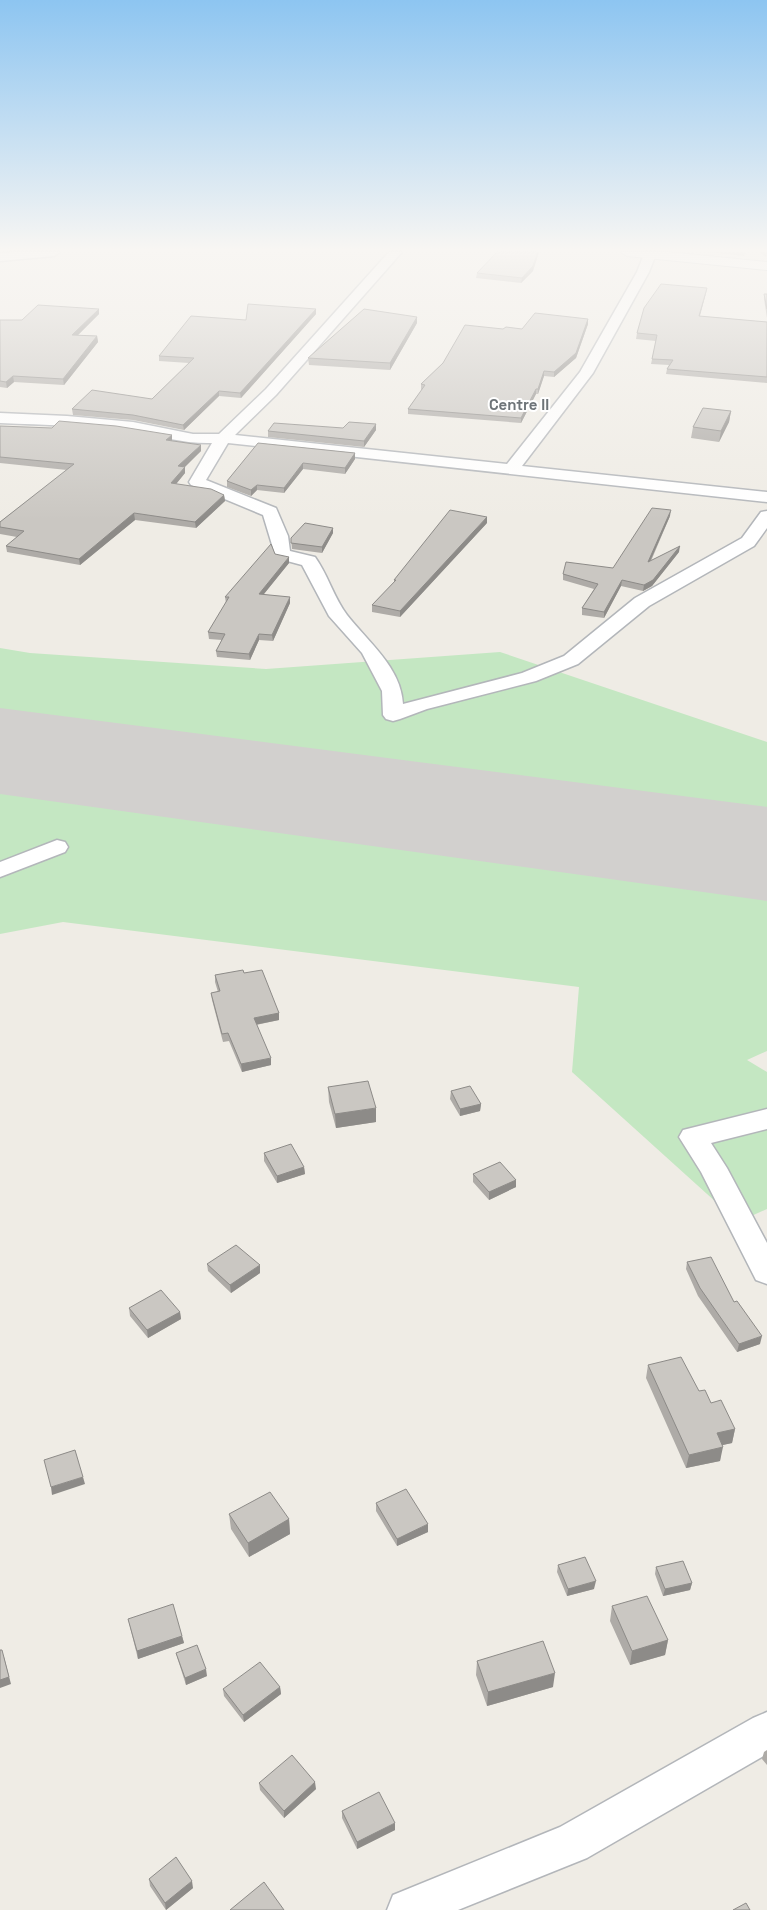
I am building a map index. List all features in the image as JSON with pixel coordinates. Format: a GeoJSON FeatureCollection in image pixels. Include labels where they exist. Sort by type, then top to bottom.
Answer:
{"type":"FeatureCollection","features":[{"type":"Feature","properties":{"kind":"street"},"geometry":{"type":"LineString","coordinates":[[316,341],[271,392],[222,438],[196,482],[270,512],[279,536],[282,554],[309,561],[338,616],[370,651],[392,691],[393,715],[420,705],[529,677],[572,660],[642,602],[748,542],[767,516]]}},
{"type":"Feature","properties":{"kind":"street"},"geometry":{"type":"LineString","coordinates":[[512,468],[586,373],[604,341]]}},
{"type":"Feature","properties":{"kind":"street"},"geometry":{"type":"LineString","coordinates":[[0,418],[67,420],[132,427],[193,439],[222,438],[767,497]]}},
{"type":"Feature","properties":{"kind":"street"},"geometry":{"type":"LineString","coordinates":[[0,870],[57,847]]}},
{"type":"Feature","properties":{"kind":"street"},"geometry":{"type":"LineString","coordinates":[[767,1119],[693,1136],[713,1168],[767,1272]]}},
{"type":"Feature","properties":{"kind":"street"},"geometry":{"type":"LineString","coordinates":[[408,1910],[572,1843],[767,1732]]}},
{"type":"Feature","properties":{"kind":"green space"},"geometry":{"type":"Polygon","coordinates":[[[0,648],[30,653],[266,669],[500,652],[767,742],[767,1051],[747,1060],[767,1072],[767,1209],[738,1222],[572,1072],[579,987],[63,922],[0,934],[0,648]]]}},
{"type":"Feature","properties":{"kind":"building"},"geometry":{"type":"Polygon","coordinates":[[[0,341],[93,341],[63,379],[13,376],[6,382],[0,381],[0,341]]]}},
{"type":"Feature","properties":{"kind":"building"},"geometry":{"type":"Polygon","coordinates":[[[171,341],[287,341],[240,393],[219,391],[183,425],[133,415],[72,409],[92,390],[152,399],[194,358],[159,356],[171,341]]]}},
{"type":"Feature","properties":{"kind":"building"},"geometry":{"type":"Polygon","coordinates":[[[327,341],[403,341],[390,363],[308,358],[327,341]]]}},
{"type":"Feature","properties":{"kind":"building"},"geometry":{"type":"Polygon","coordinates":[[[456,341],[580,341],[576,353],[554,372],[544,371],[538,389],[536,389],[521,418],[408,409],[425,385],[421,384],[443,363],[456,341]]]}},
{"type":"Feature","properties":{"kind":"building"},"geometry":{"type":"Polygon","coordinates":[[[656,341],[767,341],[767,377],[667,369],[673,360],[652,359],[656,341]]]}},
{"type":"Feature","properties":{"kind":"building"},"geometry":{"type":"Polygon","coordinates":[[[703,408],[731,411],[721,431],[693,427],[703,408]]]}},
{"type":"Feature","properties":{"kind":"building"},"geometry":{"type":"Polygon","coordinates":[[[59,421],[116,426],[172,435],[166,440],[201,445],[178,466],[185,467],[171,483],[211,489],[224,495],[195,522],[134,513],[79,559],[6,546],[24,531],[0,527],[0,522],[74,464],[0,457],[0,426],[52,428],[59,421]]]}},
{"type":"Feature","properties":{"kind":"building"},"geometry":{"type":"Polygon","coordinates":[[[349,422],[376,424],[364,441],[268,431],[274,423],[343,428],[349,422]]]}},
{"type":"Feature","properties":{"kind":"building"},"geometry":{"type":"Polygon","coordinates":[[[258,443],[355,453],[345,468],[303,463],[284,488],[257,485],[251,490],[227,481],[258,443]]]}},
{"type":"Feature","properties":{"kind":"building"},"geometry":{"type":"Polygon","coordinates":[[[652,508],[671,510],[648,562],[680,546],[653,580],[644,585],[622,580],[604,612],[582,608],[598,584],[563,574],[566,562],[613,568],[652,508]]]}},
{"type":"Feature","properties":{"kind":"building"},"geometry":{"type":"Polygon","coordinates":[[[450,510],[487,517],[400,611],[372,605],[396,580],[394,580],[450,510]]]}},
{"type":"Feature","properties":{"kind":"building"},"geometry":{"type":"Polygon","coordinates":[[[305,523],[333,528],[322,547],[291,543],[291,538],[305,523]]]}},
{"type":"Feature","properties":{"kind":"building"},"geometry":{"type":"Polygon","coordinates":[[[271,544],[275,554],[289,557],[259,594],[290,597],[272,635],[259,634],[249,654],[216,651],[225,634],[208,632],[229,597],[225,597],[271,544]]]}},
{"type":"Feature","properties":{"kind":"building"},"geometry":{"type":"Polygon","coordinates":[[[243,970],[244,973],[262,970],[279,1013],[254,1018],[271,1058],[241,1064],[228,1033],[222,1034],[211,993],[220,991],[215,975],[243,970]]]}},
{"type":"Feature","properties":{"kind":"building"},"geometry":{"type":"Polygon","coordinates":[[[368,1081],[376,1108],[335,1114],[328,1087],[368,1081]]]}},
{"type":"Feature","properties":{"kind":"building"},"geometry":{"type":"Polygon","coordinates":[[[470,1086],[481,1104],[460,1109],[451,1091],[470,1086]]]}},
{"type":"Feature","properties":{"kind":"building"},"geometry":{"type":"Polygon","coordinates":[[[291,1144],[304,1167],[277,1176],[264,1153],[291,1144]]]}},
{"type":"Feature","properties":{"kind":"building"},"geometry":{"type":"Polygon","coordinates":[[[500,1162],[516,1180],[489,1192],[473,1174],[500,1162]]]}},
{"type":"Feature","properties":{"kind":"building"},"geometry":{"type":"Polygon","coordinates":[[[236,1245],[260,1265],[230,1285],[207,1264],[236,1245]]]}},
{"type":"Feature","properties":{"kind":"building"},"geometry":{"type":"Polygon","coordinates":[[[711,1257],[734,1302],[737,1301],[762,1336],[739,1344],[700,1288],[687,1262],[711,1257]]]}},
{"type":"Feature","properties":{"kind":"building"},"geometry":{"type":"Polygon","coordinates":[[[161,1290],[180,1312],[147,1330],[129,1308],[161,1290]]]}},
{"type":"Feature","properties":{"kind":"building"},"geometry":{"type":"Polygon","coordinates":[[[681,1357],[699,1391],[705,1390],[711,1403],[721,1400],[735,1429],[717,1433],[723,1447],[689,1455],[648,1365],[681,1357]]]}},
{"type":"Feature","properties":{"kind":"building"},"geometry":{"type":"Polygon","coordinates":[[[75,1450],[83,1477],[51,1487],[44,1460],[75,1450]]]}},
{"type":"Feature","properties":{"kind":"building"},"geometry":{"type":"Polygon","coordinates":[[[406,1489],[428,1524],[397,1539],[376,1503],[406,1489]]]}},
{"type":"Feature","properties":{"kind":"building"},"geometry":{"type":"Polygon","coordinates":[[[270,1492],[289,1519],[248,1543],[229,1514],[270,1492]]]}},
{"type":"Feature","properties":{"kind":"building"},"geometry":{"type":"Polygon","coordinates":[[[585,1557],[596,1581],[568,1589],[558,1565],[585,1557]]]}},
{"type":"Feature","properties":{"kind":"building"},"geometry":{"type":"Polygon","coordinates":[[[683,1561],[692,1583],[665,1589],[656,1567],[683,1561]]]}},
{"type":"Feature","properties":{"kind":"building"},"geometry":{"type":"Polygon","coordinates":[[[647,1596],[668,1640],[632,1651],[612,1606],[647,1596]]]}},
{"type":"Feature","properties":{"kind":"building"},"geometry":{"type":"Polygon","coordinates":[[[173,1604],[182,1636],[137,1651],[128,1619],[173,1604]]]}},
{"type":"Feature","properties":{"kind":"building"},"geometry":{"type":"Polygon","coordinates":[[[543,1641],[555,1673],[488,1692],[477,1661],[543,1641]]]}},
{"type":"Feature","properties":{"kind":"building"},"geometry":{"type":"Polygon","coordinates":[[[197,1645],[206,1669],[185,1678],[176,1653],[197,1645]]]}},
{"type":"Feature","properties":{"kind":"building"},"geometry":{"type":"Polygon","coordinates":[[[0,1650],[2,1650],[9,1677],[0,1680],[0,1650]]]}},
{"type":"Feature","properties":{"kind":"building"},"geometry":{"type":"Polygon","coordinates":[[[260,1662],[280,1687],[243,1715],[223,1689],[260,1662]]]}},
{"type":"Feature","properties":{"kind":"building"},"geometry":{"type":"Polygon","coordinates":[[[292,1755],[315,1782],[284,1811],[259,1783],[292,1755]]]}},
{"type":"Feature","properties":{"kind":"building"},"geometry":{"type":"Polygon","coordinates":[[[379,1792],[395,1823],[357,1842],[342,1811],[379,1792]]]}},
{"type":"Feature","properties":{"kind":"building"},"geometry":{"type":"Polygon","coordinates":[[[176,1857],[192,1881],[165,1903],[149,1879],[176,1857]]]}},
{"type":"Feature","properties":{"kind":"building"},"geometry":{"type":"Polygon","coordinates":[[[264,1882],[284,1910],[230,1910],[264,1882]]]}},
{"type":"Feature","properties":{"kind":"building"},"geometry":{"type":"Polygon","coordinates":[[[746,1903],[750,1910],[733,1910],[746,1903]]]}},
{"type":"Feature","properties":{"kind":"runway"},"geometry":{"type":"LineString","coordinates":[[0,751],[767,854]]}},
{"type":"Feature","properties":{"kind":"district","name":"Centre II"},"geometry":{"type":"Point","coordinates":[519,404]}}]}
